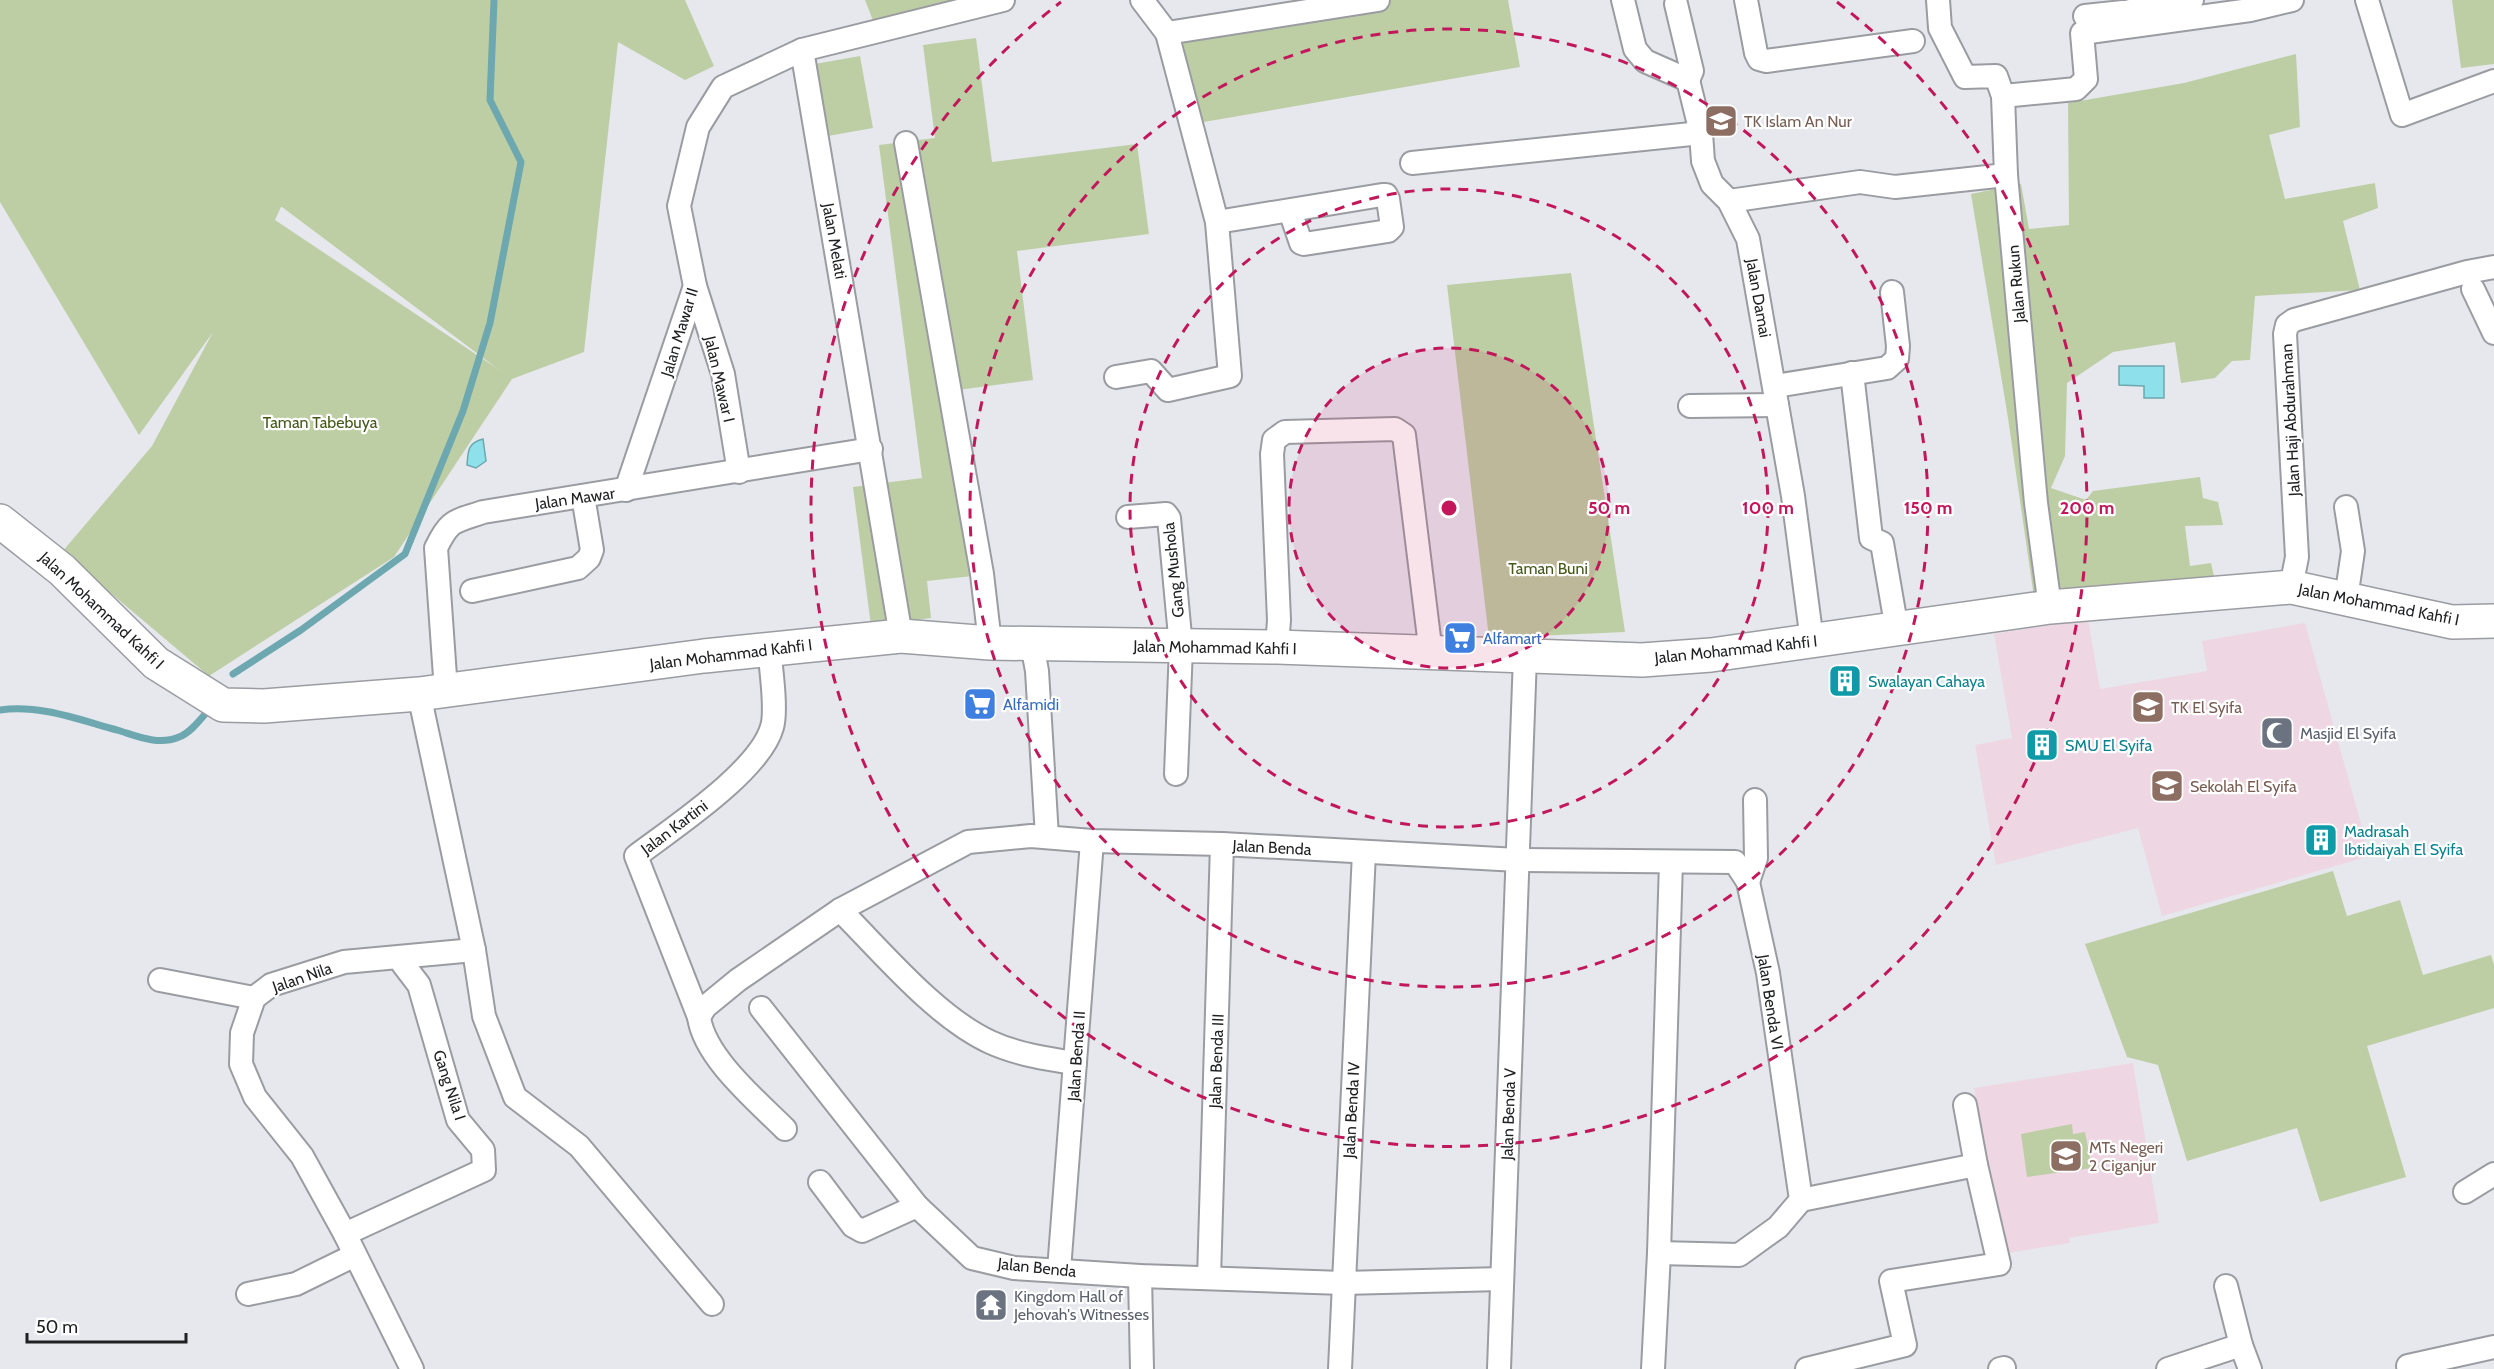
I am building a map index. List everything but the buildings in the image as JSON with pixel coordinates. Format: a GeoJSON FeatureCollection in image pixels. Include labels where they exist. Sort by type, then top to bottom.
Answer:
{"type":"FeatureCollection","features":[{"type":"Feature","properties":{"kind":"main road","name":"Jalan Mohammad Kahfi I"},"geometry":{"type":"LineString","coordinates":[[0,520],[62,570],[156,663],[223,705],[264,706],[433,693],[769,649],[901,636],[990,643],[1277,647],[1642,660],[1711,655],[2050,607],[2291,587],[2452,622],[2494,621]]}},
{"type":"Feature","properties":{"kind":"street"},"geometry":{"type":"LineString","coordinates":[[802,50],[1003,0]]}},
{"type":"Feature","properties":{"kind":"street"},"geometry":{"type":"LineString","coordinates":[[1116,377],[1151,370],[1168,390],[1230,376],[1216,222],[1167,33],[1142,0]]}},
{"type":"Feature","properties":{"kind":"street"},"geometry":{"type":"LineString","coordinates":[[1167,33],[1377,0]]}},
{"type":"Feature","properties":{"kind":"street"},"geometry":{"type":"LineString","coordinates":[[1623,0],[1635,50],[1645,61],[1688,80]]}},
{"type":"Feature","properties":{"kind":"street"},"geometry":{"type":"LineString","coordinates":[[1746,0],[1756,53],[1759,59],[1766,61],[1913,41]]}},
{"type":"Feature","properties":{"kind":"street"},"geometry":{"type":"LineString","coordinates":[[1938,0],[1940,28],[1965,77],[1996,76],[2002,96],[2076,89],[2086,79],[2082,33],[2250,10],[2292,0]]}},
{"type":"Feature","properties":{"kind":"street"},"geometry":{"type":"LineString","coordinates":[[2085,16],[2129,5],[2192,0]]}},
{"type":"Feature","properties":{"kind":"street"},"geometry":{"type":"LineString","coordinates":[[2367,0],[2402,115],[2494,81]]}},
{"type":"Feature","properties":{"kind":"street","name":"Jalan Damai"},"geometry":{"type":"LineString","coordinates":[[1676,4],[1692,71],[1688,80],[1701,133],[1702,161],[1712,184],[1729,201],[1748,239],[1793,496],[1812,641]]}},
{"type":"Feature","properties":{"kind":"street","name":"Jalan Mawar II"},"geometry":{"type":"LineString","coordinates":[[626,490],[695,286],[679,206],[698,127],[723,87],[802,50]]}},
{"type":"Feature","properties":{"kind":"street","name":"Jalan Melati"},"geometry":{"type":"LineString","coordinates":[[802,50],[872,450],[901,636]]}},
{"type":"Feature","properties":{"kind":"street","name":"Jalan Rukun"},"geometry":{"type":"LineString","coordinates":[[2002,96],[2006,175],[2036,503],[2050,607]]}},
{"type":"Feature","properties":{"kind":"street"},"geometry":{"type":"LineString","coordinates":[[1412,163],[1701,133]]}},
{"type":"Feature","properties":{"kind":"street"},"geometry":{"type":"LineString","coordinates":[[906,143],[982,574],[990,643]]}},
{"type":"Feature","properties":{"kind":"street"},"geometry":{"type":"LineString","coordinates":[[1729,201],[1860,182],[1895,188],[2006,175]]}},
{"type":"Feature","properties":{"kind":"street"},"geometry":{"type":"LineString","coordinates":[[1216,222],[1290,211]]}},
{"type":"Feature","properties":{"kind":"street","name":"Jalan Haji Abdurahman"},"geometry":{"type":"LineString","coordinates":[[2291,587],[2297,557],[2285,334],[2287,326],[2294,321],[2317,314],[2467,272],[2494,267]]}},
{"type":"Feature","properties":{"kind":"street","name":"Jalan Mawar I"},"geometry":{"type":"LineString","coordinates":[[695,286],[723,374],[739,472]]}},
{"type":"Feature","properties":{"kind":"street"},"geometry":{"type":"LineString","coordinates":[[2473,289],[2494,333]]}},
{"type":"Feature","properties":{"kind":"street"},"geometry":{"type":"LineString","coordinates":[[1690,406],[1776,395],[1852,373],[1887,368],[1897,359],[1898,346],[1892,292]]}},
{"type":"Feature","properties":{"kind":"street"},"geometry":{"type":"LineString","coordinates":[[1852,373],[1871,538],[1882,543],[1897,630]]}},
{"type":"Feature","properties":{"kind":"street"},"geometry":{"type":"LineString","coordinates":[[1277,647],[1279,620],[1272,454],[1274,440],[1285,432],[1395,429],[1404,435],[1431,654]]}},
{"type":"Feature","properties":{"kind":"street","name":"Jalan Mawar"},"geometry":{"type":"LineString","coordinates":[[433,693],[436,548],[446,528],[456,522],[483,512],[872,450]]}},
{"type":"Feature","properties":{"kind":"street"},"geometry":{"type":"LineString","coordinates":[[472,591],[578,568],[589,558],[592,550],[583,496]]}},
{"type":"Feature","properties":{"kind":"street"},"geometry":{"type":"LineString","coordinates":[[2346,507],[2353,551],[2346,599]]}},
{"type":"Feature","properties":{"kind":"street","name":"Gang Mushola"},"geometry":{"type":"LineString","coordinates":[[1128,517],[1166,514],[1169,518],[1181,647],[1176,774]]}},
{"type":"Feature","properties":{"kind":"street"},"geometry":{"type":"LineString","coordinates":[[1032,644],[1037,671],[1047,837]]}},
{"type":"Feature","properties":{"kind":"street","name":"Jalan Kartini"},"geometry":{"type":"LineString","coordinates":[[699,1017],[636,856],[723,790],[765,741],[772,726],[773,680],[769,649]]}},
{"type":"Feature","properties":{"kind":"street"},"geometry":{"type":"LineString","coordinates":[[1526,656],[1518,860],[1735,862],[1748,882]]}},
{"type":"Feature","properties":{"kind":"street"},"geometry":{"type":"LineString","coordinates":[[433,693],[484,1016],[515,1097],[579,1146],[712,1304]]}},
{"type":"Feature","properties":{"kind":"street"},"geometry":{"type":"LineString","coordinates":[[1748,882],[1756,858],[1755,800]]}},
{"type":"Feature","properties":{"kind":"street","name":"Jalan Benda"},"geometry":{"type":"LineString","coordinates":[[699,1017],[705,1007],[738,980],[840,910],[968,842],[1031,836],[1092,842],[1222,844],[1518,860]]}},
{"type":"Feature","properties":{"kind":"street","name":"Jalan Benda II"},"geometry":{"type":"LineString","coordinates":[[1059,1270],[1092,842]]}},
{"type":"Feature","properties":{"kind":"street","name":"Jalan Benda III"},"geometry":{"type":"LineString","coordinates":[[1209,1278],[1222,844]]}},
{"type":"Feature","properties":{"kind":"street","name":"Jalan Benda IV"},"geometry":{"type":"LineString","coordinates":[[1340,1369],[1342,1283],[1364,852]]}},
{"type":"Feature","properties":{"kind":"street","name":"Jalan Benda V"},"geometry":{"type":"LineString","coordinates":[[1499,1369],[1518,860]]}},
{"type":"Feature","properties":{"kind":"street"},"geometry":{"type":"LineString","coordinates":[[1653,1369],[1659,1253],[1671,862]]}},
{"type":"Feature","properties":{"kind":"street","name":"Jalan Benda VI"},"geometry":{"type":"LineString","coordinates":[[1748,882],[1768,973],[1801,1200]]}},
{"type":"Feature","properties":{"kind":"street"},"geometry":{"type":"LineString","coordinates":[[840,910],[949,1018],[991,1043],[1044,1058],[1075,1063]]}},
{"type":"Feature","properties":{"kind":"street","name":"Jalan Nila"},"geometry":{"type":"LineString","coordinates":[[411,1369],[345,1234],[302,1156],[255,1097],[241,1064],[242,1033],[254,998],[271,985],[344,962],[474,950]]}},
{"type":"Feature","properties":{"kind":"street","name":"Gang Nila I"},"geometry":{"type":"LineString","coordinates":[[345,1234],[484,1170],[483,1150],[458,1120],[424,1000],[419,986],[403,964],[401,957]]}},
{"type":"Feature","properties":{"kind":"street"},"geometry":{"type":"LineString","coordinates":[[160,980],[254,998]]}},
{"type":"Feature","properties":{"kind":"street","name":"Jalan Benda"},"geometry":{"type":"LineString","coordinates":[[761,1008],[917,1206],[972,1258],[1014,1268],[1140,1276],[1342,1283],[1502,1279]]}},
{"type":"Feature","properties":{"kind":"street"},"geometry":{"type":"LineString","coordinates":[[699,1017],[700,1029],[728,1072],[785,1128]]}},
{"type":"Feature","properties":{"kind":"street"},"geometry":{"type":"LineString","coordinates":[[1807,1369],[1904,1346],[1891,1281],[2000,1264],[1976,1165],[1965,1105]]}},
{"type":"Feature","properties":{"kind":"street"},"geometry":{"type":"LineString","coordinates":[[1659,1253],[1739,1255],[1778,1227],[1801,1200],[1976,1165]]}},
{"type":"Feature","properties":{"kind":"street"},"geometry":{"type":"LineString","coordinates":[[2465,1192],[2494,1174]]}},
{"type":"Feature","properties":{"kind":"street"},"geometry":{"type":"LineString","coordinates":[[820,1182],[853,1226],[862,1231],[917,1206]]}},
{"type":"Feature","properties":{"kind":"street"},"geometry":{"type":"LineString","coordinates":[[248,1294],[296,1284],[355,1255]]}},
{"type":"Feature","properties":{"kind":"street"},"geometry":{"type":"LineString","coordinates":[[1140,1276],[1142,1369]]}},
{"type":"Feature","properties":{"kind":"street"},"geometry":{"type":"LineString","coordinates":[[2226,1286],[2241,1345],[2250,1369]]}},
{"type":"Feature","properties":{"kind":"street"},"geometry":{"type":"LineString","coordinates":[[2168,1369],[2241,1345]]}},
{"type":"Feature","properties":{"kind":"street"},"geometry":{"type":"LineString","coordinates":[[2408,1366],[2494,1347]]}},
{"type":"Feature","properties":{"kind":"shaded area","name":"Sekolah El Syifa"},"geometry":{"type":"Polygon","coordinates":[[[2088,619],[2100,689],[2207,671],[2202,641],[2305,623],[2370,856],[2162,916],[2138,828],[1996,865],[1975,745],[2012,738],[1994,634],[2088,619]]]}},
{"type":"Feature","properties":{"kind":"shaded area","name":"MTs Negeri 2 Ciganjur"},"geometry":{"type":"Polygon","coordinates":[[[2133,1063],[2159,1223],[2069,1238],[2070,1243],[2001,1254],[1974,1088],[2133,1063]]]}},
{"type":"Feature","properties":{"kind":"green space","name":"Taman Tabebuya"},"geometry":{"type":"Polygon","coordinates":[[[0,0],[685,0],[714,66],[685,80],[618,42],[584,352],[512,379],[394,557],[209,676],[62,552],[152,446],[213,332],[139,435],[0,202],[0,0]],[[282,207],[275,220],[498,369],[282,207]]]}},
{"type":"Feature","properties":{"kind":"green space"},"geometry":{"type":"Polygon","coordinates":[[[865,0],[972,0],[874,23],[865,0]]]}},
{"type":"Feature","properties":{"kind":"green space"},"geometry":{"type":"Polygon","coordinates":[[[1357,0],[1508,0],[1520,67],[1198,123],[1181,31],[1357,0]]]}},
{"type":"Feature","properties":{"kind":"green space"},"geometry":{"type":"Polygon","coordinates":[[[2452,0],[2494,0],[2494,64],[2461,68],[2452,0]]]}},
{"type":"Feature","properties":{"kind":"green space"},"geometry":{"type":"Polygon","coordinates":[[[976,38],[992,162],[1137,144],[1149,234],[1017,251],[1033,380],[958,390],[982,575],[927,581],[931,618],[871,626],[853,487],[922,478],[879,145],[935,138],[923,45],[976,38]]]}},
{"type":"Feature","properties":{"kind":"green space"},"geometry":{"type":"Polygon","coordinates":[[[2296,54],[2300,127],[2269,135],[2285,199],[2375,183],[2378,208],[2343,221],[2360,290],[2255,296],[2250,360],[2232,361],[2215,378],[2181,383],[2175,342],[2113,352],[2067,383],[2065,456],[2051,488],[2086,500],[2093,491],[2200,477],[2203,498],[2218,502],[2223,525],[2185,526],[2190,566],[2211,563],[2215,581],[2034,597],[2008,418],[1971,194],[2021,184],[2029,229],[2069,225],[2068,103],[2184,83],[2296,54]]]}},
{"type":"Feature","properties":{"kind":"green space"},"geometry":{"type":"Polygon","coordinates":[[[860,56],[873,128],[811,139],[798,67],[860,56]]]}},
{"type":"Feature","properties":{"kind":"green space","name":"Taman Buni"},"geometry":{"type":"Polygon","coordinates":[[[1571,273],[1625,632],[1489,638],[1447,285],[1571,273]]]}},
{"type":"Feature","properties":{"kind":"green space"},"geometry":{"type":"Polygon","coordinates":[[[2333,871],[2347,916],[2400,900],[2423,975],[2491,955],[2494,965],[2494,1008],[2367,1046],[2406,1177],[2320,1202],[2297,1128],[2187,1161],[2158,1065],[2127,1057],[2085,944],[2333,871]]]}},
{"type":"Feature","properties":{"kind":"green space"},"geometry":{"type":"Polygon","coordinates":[[[2072,1124],[2073,1134],[2085,1132],[2092,1168],[2027,1177],[2021,1134],[2072,1124]]]}},
{"type":"Feature","properties":{"kind":"water"},"geometry":{"type":"Polygon","coordinates":[[[2119,366],[2164,366],[2164,398],[2144,398],[2144,386],[2119,385],[2119,366]]]}},
{"type":"Feature","properties":{"kind":"water"},"geometry":{"type":"Polygon","coordinates":[[[483,439],[486,461],[476,468],[467,465],[470,448],[474,443],[483,439]]]}},
{"type":"Feature","properties":{"kind":"waterway"},"geometry":{"type":"LineString","coordinates":[[233,674],[301,630],[405,554],[463,411],[490,323],[521,162],[490,100],[494,0]]}},
{"type":"Feature","properties":{"kind":"waterway"},"geometry":{"type":"LineString","coordinates":[[0,710],[44,711],[163,741],[187,733],[206,713]]}},
{"type":"Feature","properties":{"kind":"place","name":"TK Islam An Nur"},"geometry":{"type":"Point","coordinates":[1721,121]}},
{"type":"Feature","properties":{"kind":"place","name":"Alfamart"},"geometry":{"type":"Point","coordinates":[1460,638]}},
{"type":"Feature","properties":{"kind":"place","name":"Swalayan Cahaya"},"geometry":{"type":"Point","coordinates":[1845,681]}},
{"type":"Feature","properties":{"kind":"place","name":"Alfamidi"},"geometry":{"type":"Point","coordinates":[980,704]}},
{"type":"Feature","properties":{"kind":"place","name":"TK El Syifa"},"geometry":{"type":"Point","coordinates":[2148,707]}},
{"type":"Feature","properties":{"kind":"place","name":"Masjid El Syifa"},"geometry":{"type":"Point","coordinates":[2277,733]}},
{"type":"Feature","properties":{"kind":"place","name":"SMU El Syifa"},"geometry":{"type":"Point","coordinates":[2042,745]}},
{"type":"Feature","properties":{"kind":"place","name":"Sekolah El Syifa"},"geometry":{"type":"Point","coordinates":[2167,786]}},
{"type":"Feature","properties":{"kind":"place","name":"Madrasah Ibtidaiyah El Syifa"},"geometry":{"type":"Point","coordinates":[2321,840]}},
{"type":"Feature","properties":{"kind":"place","name":"MTs Negeri 2 Ciganjur"},"geometry":{"type":"Point","coordinates":[2066,1156]}},
{"type":"Feature","properties":{"kind":"place","name":"Kingdom Hall of Jehovah's Witnesses"},"geometry":{"type":"Point","coordinates":[991,1305]}}]}
